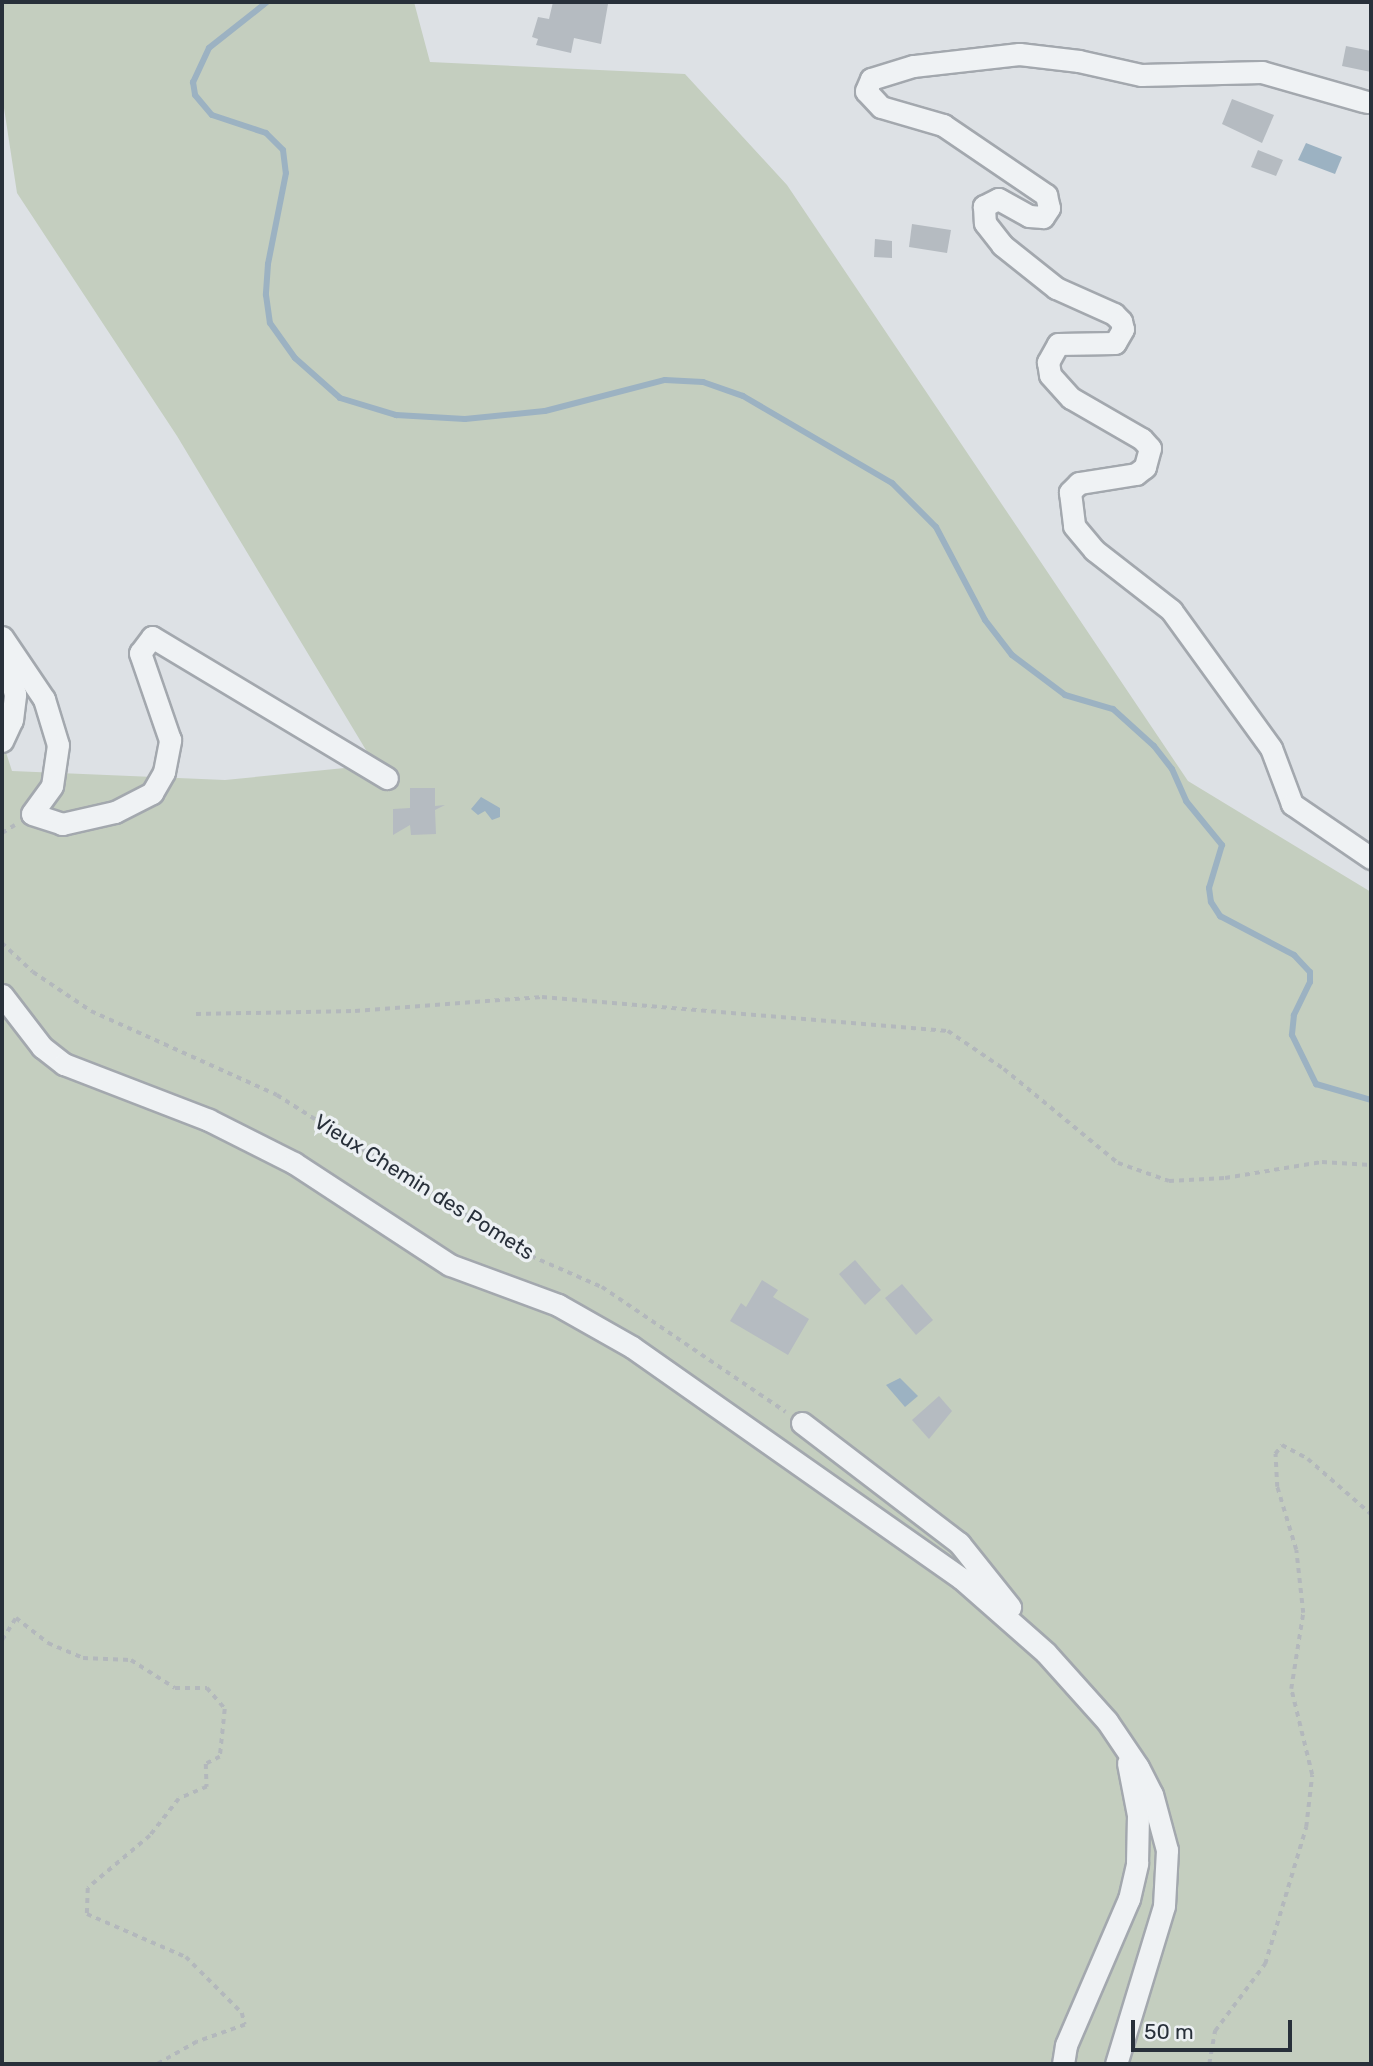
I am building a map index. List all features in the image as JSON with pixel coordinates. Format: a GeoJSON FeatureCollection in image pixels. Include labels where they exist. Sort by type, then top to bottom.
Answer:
{"type":"FeatureCollection","features":[{"type":"Feature","properties":{"kind":"street"},"geometry":{"type":"LineString","coordinates":[[1367,102],[1262,72],[1141,75],[1079,61],[1019,54],[913,66],[871,79],[866,91],[881,107],[943,125],[1046,195],[1049,208],[1043,217],[1029,216],[998,199],[984,206],[985,223],[1002,245],[1056,288],[1114,314],[1121,321],[1123,329],[1115,343],[1058,344],[1048,362],[1050,375],[1071,398],[1142,439],[1150,448],[1145,467],[1136,474],[1079,483],[1070,492],[1074,526],[1094,550],[1171,610],[1271,748],[1292,804],[1371,858]]}},
{"type":"Feature","properties":{"kind":"street"},"geometry":{"type":"LineString","coordinates":[[2,637],[44,699],[58,745],[52,786],[32,814],[62,824],[116,812],[152,793],[164,772],[170,740],[140,653],[152,638],[387,778]]}},
{"type":"Feature","properties":{"kind":"street"},"geometry":{"type":"LineString","coordinates":[[2,651],[15,694],[12,720],[2,741]]}},
{"type":"Feature","properties":{"kind":"street"},"geometry":{"type":"LineString","coordinates":[[2,995],[42,1047],[64,1064],[209,1120],[294,1163],[450,1265],[558,1304],[632,1347],[961,1578],[1045,1653],[1085,1695],[1125,1747],[1152,1794],[1161,1821],[1167,1880],[1157,1931],[1115,2064]]}},
{"type":"Feature","properties":{"kind":"street"},"geometry":{"type":"LineString","coordinates":[[802,1423],[959,1543],[1045,1653]]}},
{"type":"Feature","properties":{"kind":"street"},"geometry":{"type":"LineString","coordinates":[[1063,2064],[1066,2045],[1129,1899],[1140,1850],[1125,1747]]}},
{"type":"Feature","properties":{"kind":"path","name":"Vieux Chemin des Pomets"},"geometry":{"type":"LineString","coordinates":[[2,943],[33,972],[91,1011],[277,1094],[531,1256],[603,1287],[802,1423]]}},
{"type":"Feature","properties":{"kind":"path"},"geometry":{"type":"LineString","coordinates":[[196,1014],[355,1012],[542,997],[948,1031],[1004,1069],[1118,1163],[1170,1181],[1225,1178],[1322,1162],[1371,1165]]}},
{"type":"Feature","properties":{"kind":"path"},"geometry":{"type":"LineString","coordinates":[[1209,2064],[1215,2031],[1265,1964],[1306,1827],[1312,1775],[1291,1689],[1304,1613],[1296,1550],[1278,1487],[1275,1454],[1282,1445],[1308,1459],[1371,1514]]}},
{"type":"Feature","properties":{"kind":"path"},"geometry":{"type":"LineString","coordinates":[[2,1640],[16,1618],[48,1643],[83,1658],[131,1660],[175,1688],[207,1688],[225,1709],[220,1756],[206,1764],[207,1787],[179,1799],[150,1836],[88,1888],[86,1914],[186,1957],[242,2013],[245,2025],[197,2042],[158,2064]]}},
{"type":"Feature","properties":{"kind":"green space"},"geometry":{"type":"Polygon","coordinates":[[[2,2],[414,2],[430,62],[685,74],[787,185],[1188,781],[1371,892],[1371,2064],[2,2064],[2,740],[12,771],[225,780],[375,765],[177,436],[17,193],[2,95],[2,2]]]}},
{"type":"Feature","properties":{"kind":"water"},"geometry":{"type":"Polygon","coordinates":[[[1306,143],[1342,157],[1335,174],[1298,160],[1306,143]]]}},
{"type":"Feature","properties":{"kind":"water"},"geometry":{"type":"Polygon","coordinates":[[[481,797],[500,808],[500,817],[492,820],[485,811],[478,815],[471,809],[481,797]]]}},
{"type":"Feature","properties":{"kind":"water"},"geometry":{"type":"Polygon","coordinates":[[[900,1378],[918,1396],[905,1407],[886,1385],[900,1378]]]}},
{"type":"Feature","properties":{"kind":"building"},"geometry":{"type":"Polygon","coordinates":[[[553,2],[608,4],[601,44],[574,38],[571,53],[536,45],[538,39],[532,37],[538,17],[549,19],[553,2]]]}},
{"type":"Feature","properties":{"kind":"building"},"geometry":{"type":"Polygon","coordinates":[[[1346,46],[1371,51],[1371,72],[1342,66],[1346,46]]]}},
{"type":"Feature","properties":{"kind":"building"},"geometry":{"type":"Polygon","coordinates":[[[1232,99],[1274,115],[1262,143],[1222,124],[1232,99]]]}},
{"type":"Feature","properties":{"kind":"building"},"geometry":{"type":"Polygon","coordinates":[[[1258,150],[1283,160],[1276,176],[1251,167],[1258,150]]]}},
{"type":"Feature","properties":{"kind":"building"},"geometry":{"type":"Polygon","coordinates":[[[912,224],[951,230],[947,253],[909,247],[912,224]]]}},
{"type":"Feature","properties":{"kind":"building"},"geometry":{"type":"Polygon","coordinates":[[[875,239],[892,241],[892,258],[874,257],[875,239]]]}},
{"type":"Feature","properties":{"kind":"building"},"geometry":{"type":"Polygon","coordinates":[[[410,788],[435,788],[435,806],[445,805],[435,810],[436,834],[411,835],[410,825],[393,835],[393,809],[410,808],[410,788]]]}},
{"type":"Feature","properties":{"kind":"building"},"geometry":{"type":"Polygon","coordinates":[[[855,1260],[881,1290],[865,1305],[839,1274],[855,1260]]]}},
{"type":"Feature","properties":{"kind":"building"},"geometry":{"type":"Polygon","coordinates":[[[762,1280],[778,1290],[773,1297],[809,1319],[788,1355],[730,1321],[741,1303],[746,1307],[762,1280]]]}},
{"type":"Feature","properties":{"kind":"building"},"geometry":{"type":"Polygon","coordinates":[[[902,1284],[933,1320],[916,1335],[885,1298],[902,1284]]]}},
{"type":"Feature","properties":{"kind":"building"},"geometry":{"type":"Polygon","coordinates":[[[939,1396],[952,1411],[929,1439],[912,1420],[939,1396]]]}},
{"type":"Feature","properties":{"kind":"waterway"},"geometry":{"type":"LineString","coordinates":[[267,2],[209,48],[193,82],[195,95],[212,115],[266,133],[283,150],[286,173],[268,264],[266,295],[270,323],[295,358],[340,398],[396,415],[465,419],[545,411],[665,380],[703,382],[743,396],[892,483],[936,527],[985,620],[1012,655],[1065,695],[1113,709],[1154,746],[1172,769],[1186,801],[1222,845],[1209,888],[1211,902],[1220,916],[1294,955],[1310,972],[1310,982],[1294,1015],[1292,1035],[1316,1084],[1371,1100]]}}]}
